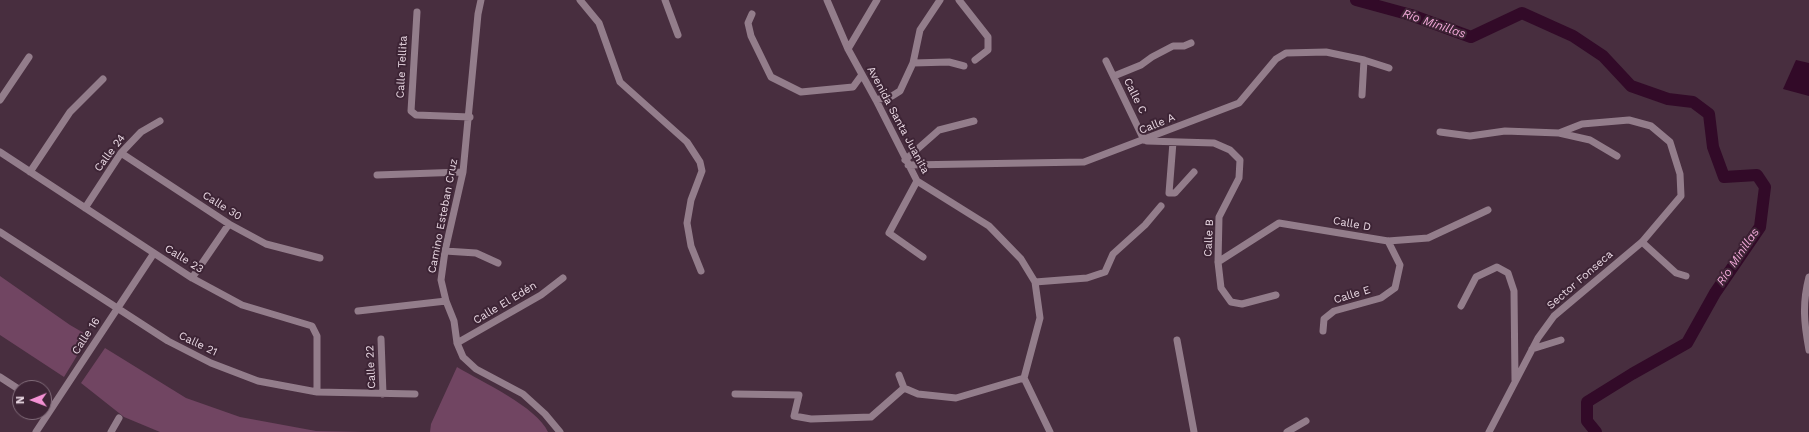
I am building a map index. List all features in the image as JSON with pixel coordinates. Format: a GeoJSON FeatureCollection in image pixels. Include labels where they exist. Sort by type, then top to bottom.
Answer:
{"type":"FeatureCollection","features":[{"type":"Feature","properties":{"kind":"street","name":"Camino Esteban Cruz"},"geometry":{"type":"LineString","coordinates":[[482,0],[478,14],[464,172],[445,251],[441,280],[446,301],[454,321],[457,344],[463,357],[476,369],[523,394],[545,414],[560,432]]}},
{"type":"Feature","properties":{"kind":"street"},"geometry":{"type":"LineString","coordinates":[[580,0],[599,23],[620,82],[687,142],[700,162],[702,171],[691,200],[687,223],[691,246],[701,271]]}},
{"type":"Feature","properties":{"kind":"street"},"geometry":{"type":"LineString","coordinates":[[665,0],[678,35]]}},
{"type":"Feature","properties":{"kind":"street","name":"Avenida Santa Juanita"},"geometry":{"type":"LineString","coordinates":[[828,0],[861,76],[876,100],[917,181],[989,226],[1021,259],[1035,282],[1040,318],[1024,378]]}},
{"type":"Feature","properties":{"kind":"street"},"geometry":{"type":"LineString","coordinates":[[848,49],[878,0]]}},
{"type":"Feature","properties":{"kind":"street"},"geometry":{"type":"LineString","coordinates":[[876,100],[892,96],[900,91],[914,63],[920,30],[940,0]]}},
{"type":"Feature","properties":{"kind":"street"},"geometry":{"type":"LineString","coordinates":[[959,0],[988,37],[988,50],[975,60]]}},
{"type":"Feature","properties":{"kind":"street","name":"Calle Tellita"},"geometry":{"type":"LineString","coordinates":[[416,12],[411,111],[416,115],[470,117]]}},
{"type":"Feature","properties":{"kind":"street"},"geometry":{"type":"LineString","coordinates":[[752,14],[748,23],[751,36],[771,77],[801,92],[853,86],[861,76]]}},
{"type":"Feature","properties":{"kind":"street"},"geometry":{"type":"LineString","coordinates":[[1114,76],[1141,65],[1152,57],[1173,46],[1184,46],[1191,43]]}},
{"type":"Feature","properties":{"kind":"street","name":"Calle A"},"geometry":{"type":"LineString","coordinates":[[907,162],[1084,162],[1143,141],[1239,103],[1276,59],[1286,53],[1326,52],[1364,60],[1389,68]]}},
{"type":"Feature","properties":{"kind":"street"},"geometry":{"type":"LineString","coordinates":[[0,100],[29,57]]}},
{"type":"Feature","properties":{"kind":"street"},"geometry":{"type":"LineString","coordinates":[[1362,95],[1364,60]]}},
{"type":"Feature","properties":{"kind":"street","name":"Calle C"},"geometry":{"type":"LineString","coordinates":[[1106,61],[1143,141]]}},
{"type":"Feature","properties":{"kind":"street"},"geometry":{"type":"LineString","coordinates":[[914,63],[948,62],[964,66]]}},
{"type":"Feature","properties":{"kind":"street"},"geometry":{"type":"LineString","coordinates":[[30,172],[70,112],[103,79]]}},
{"type":"Feature","properties":{"kind":"street","name":"Sector Fonseca"},"geometry":{"type":"LineString","coordinates":[[1489,432],[1538,338],[1554,316],[1642,242],[1681,196],[1680,174],[1670,142],[1651,126],[1630,120],[1582,124],[1559,133]]}},
{"type":"Feature","properties":{"kind":"street","name":"Calle 24"},"geometry":{"type":"LineString","coordinates":[[85,208],[121,153],[141,132],[160,121]]}},
{"type":"Feature","properties":{"kind":"street"},"geometry":{"type":"LineString","coordinates":[[907,162],[939,130],[974,121]]}},
{"type":"Feature","properties":{"kind":"street"},"geometry":{"type":"LineString","coordinates":[[1440,132],[1470,136],[1505,131],[1559,133],[1590,140],[1617,156]]}},
{"type":"Feature","properties":{"kind":"street","name":"Calle B"},"geometry":{"type":"LineString","coordinates":[[1143,141],[1214,143],[1230,150],[1240,160],[1239,178],[1219,217],[1218,262],[1221,288],[1231,302],[1242,304],[1276,295]]}},
{"type":"Feature","properties":{"kind":"street"},"geometry":{"type":"LineString","coordinates":[[1174,142],[1169,193],[1172,194],[1179,190],[1194,172]]}},
{"type":"Feature","properties":{"kind":"street","name":"Calle 23"},"geometry":{"type":"LineString","coordinates":[[0,152],[192,278],[242,305],[312,326],[317,336],[317,392]]}},
{"type":"Feature","properties":{"kind":"street","name":"Calle 30"},"geometry":{"type":"LineString","coordinates":[[121,153],[229,224],[266,244],[320,258]]}},
{"type":"Feature","properties":{"kind":"street"},"geometry":{"type":"LineString","coordinates":[[377,175],[464,172]]}},
{"type":"Feature","properties":{"kind":"street"},"geometry":{"type":"LineString","coordinates":[[917,181],[889,233],[923,256]]}},
{"type":"Feature","properties":{"kind":"street"},"geometry":{"type":"LineString","coordinates":[[1035,282],[1086,278],[1105,272],[1114,254],[1145,225],[1161,206]]}},
{"type":"Feature","properties":{"kind":"street","name":"Calle D"},"geometry":{"type":"LineString","coordinates":[[1218,262],[1279,223],[1388,241],[1428,238],[1488,210]]}},
{"type":"Feature","properties":{"kind":"street"},"geometry":{"type":"LineString","coordinates":[[192,278],[229,224]]}},
{"type":"Feature","properties":{"kind":"street","name":"Calle 21"},"geometry":{"type":"LineString","coordinates":[[0,232],[168,341],[211,363],[258,381],[317,392],[415,394]]}},
{"type":"Feature","properties":{"kind":"street","name":"Calle E"},"geometry":{"type":"LineString","coordinates":[[1323,331],[1324,319],[1334,311],[1381,298],[1395,288],[1400,266],[1388,241]]}},
{"type":"Feature","properties":{"kind":"street"},"geometry":{"type":"LineString","coordinates":[[1642,242],[1676,273],[1686,276]]}},
{"type":"Feature","properties":{"kind":"street"},"geometry":{"type":"LineString","coordinates":[[445,251],[476,253],[498,262]]}},
{"type":"Feature","properties":{"kind":"street","name":"Calle 16"},"geometry":{"type":"LineString","coordinates":[[52,407],[154,253]]}},
{"type":"Feature","properties":{"kind":"street"},"geometry":{"type":"LineString","coordinates":[[1461,306],[1476,276],[1497,267],[1508,273],[1514,291],[1515,382]]}},
{"type":"Feature","properties":{"kind":"street"},"geometry":{"type":"LineString","coordinates":[[1809,277],[1805,291],[1803,319],[1809,350]]}},
{"type":"Feature","properties":{"kind":"street","name":"Calle El Edén"},"geometry":{"type":"LineString","coordinates":[[457,344],[541,295],[563,278]]}},
{"type":"Feature","properties":{"kind":"street"},"geometry":{"type":"LineString","coordinates":[[358,311],[446,301]]}},
{"type":"Feature","properties":{"kind":"street","name":"Calle 22"},"geometry":{"type":"LineString","coordinates":[[381,340],[383,394]]}},
{"type":"Feature","properties":{"kind":"street"},"geometry":{"type":"LineString","coordinates":[[1177,340],[1194,432]]}},
{"type":"Feature","properties":{"kind":"street"},"geometry":{"type":"LineString","coordinates":[[1532,349],[1561,340]]}},
{"type":"Feature","properties":{"kind":"street"},"geometry":{"type":"LineString","coordinates":[[899,375],[904,388],[918,394],[956,398],[1024,378],[1050,432]]}},
{"type":"Feature","properties":{"kind":"street"},"geometry":{"type":"LineString","coordinates":[[0,377],[12,385]]}},
{"type":"Feature","properties":{"kind":"street"},"geometry":{"type":"LineString","coordinates":[[735,394],[799,395],[794,416],[811,420],[871,417],[904,388]]}},
{"type":"Feature","properties":{"kind":"street"},"geometry":{"type":"LineString","coordinates":[[111,432],[119,418]]}},
{"type":"Feature","properties":{"kind":"street","name":"Calle 16"},"geometry":{"type":"LineString","coordinates":[[36,432],[44,420]]}},
{"type":"Feature","properties":{"kind":"street"},"geometry":{"type":"LineString","coordinates":[[1287,432],[1306,421]]}},
{"type":"Feature","properties":{"kind":"shaded area"},"geometry":{"type":"Polygon","coordinates":[[[1796,60],[1809,63],[1809,96],[1783,89],[1796,60]]]}},
{"type":"Feature","properties":{"kind":"shaded area"},"geometry":{"type":"Polygon","coordinates":[[[0,276],[70,325],[89,336],[64,377],[0,335],[0,276]]]}},
{"type":"Feature","properties":{"kind":"shaded area"},"geometry":{"type":"Polygon","coordinates":[[[105,348],[186,398],[240,417],[316,431],[363,432],[160,432],[124,417],[81,383],[105,348]]]}},
{"type":"Feature","properties":{"kind":"shaded area"},"geometry":{"type":"Polygon","coordinates":[[[457,367],[521,404],[533,413],[548,432],[430,432],[431,424],[457,367]]]}},
{"type":"Feature","properties":{"kind":"waterway","name":"Río Minillas"},"geometry":{"type":"LineString","coordinates":[[1356,0],[1411,15],[1471,37],[1522,13],[1573,36],[1603,56],[1631,86],[1668,99],[1693,102],[1709,114],[1713,147],[1724,177],[1757,175],[1765,187],[1760,227],[1715,293],[1687,343],[1632,374],[1587,402],[1587,421],[1596,432]]}}]}
